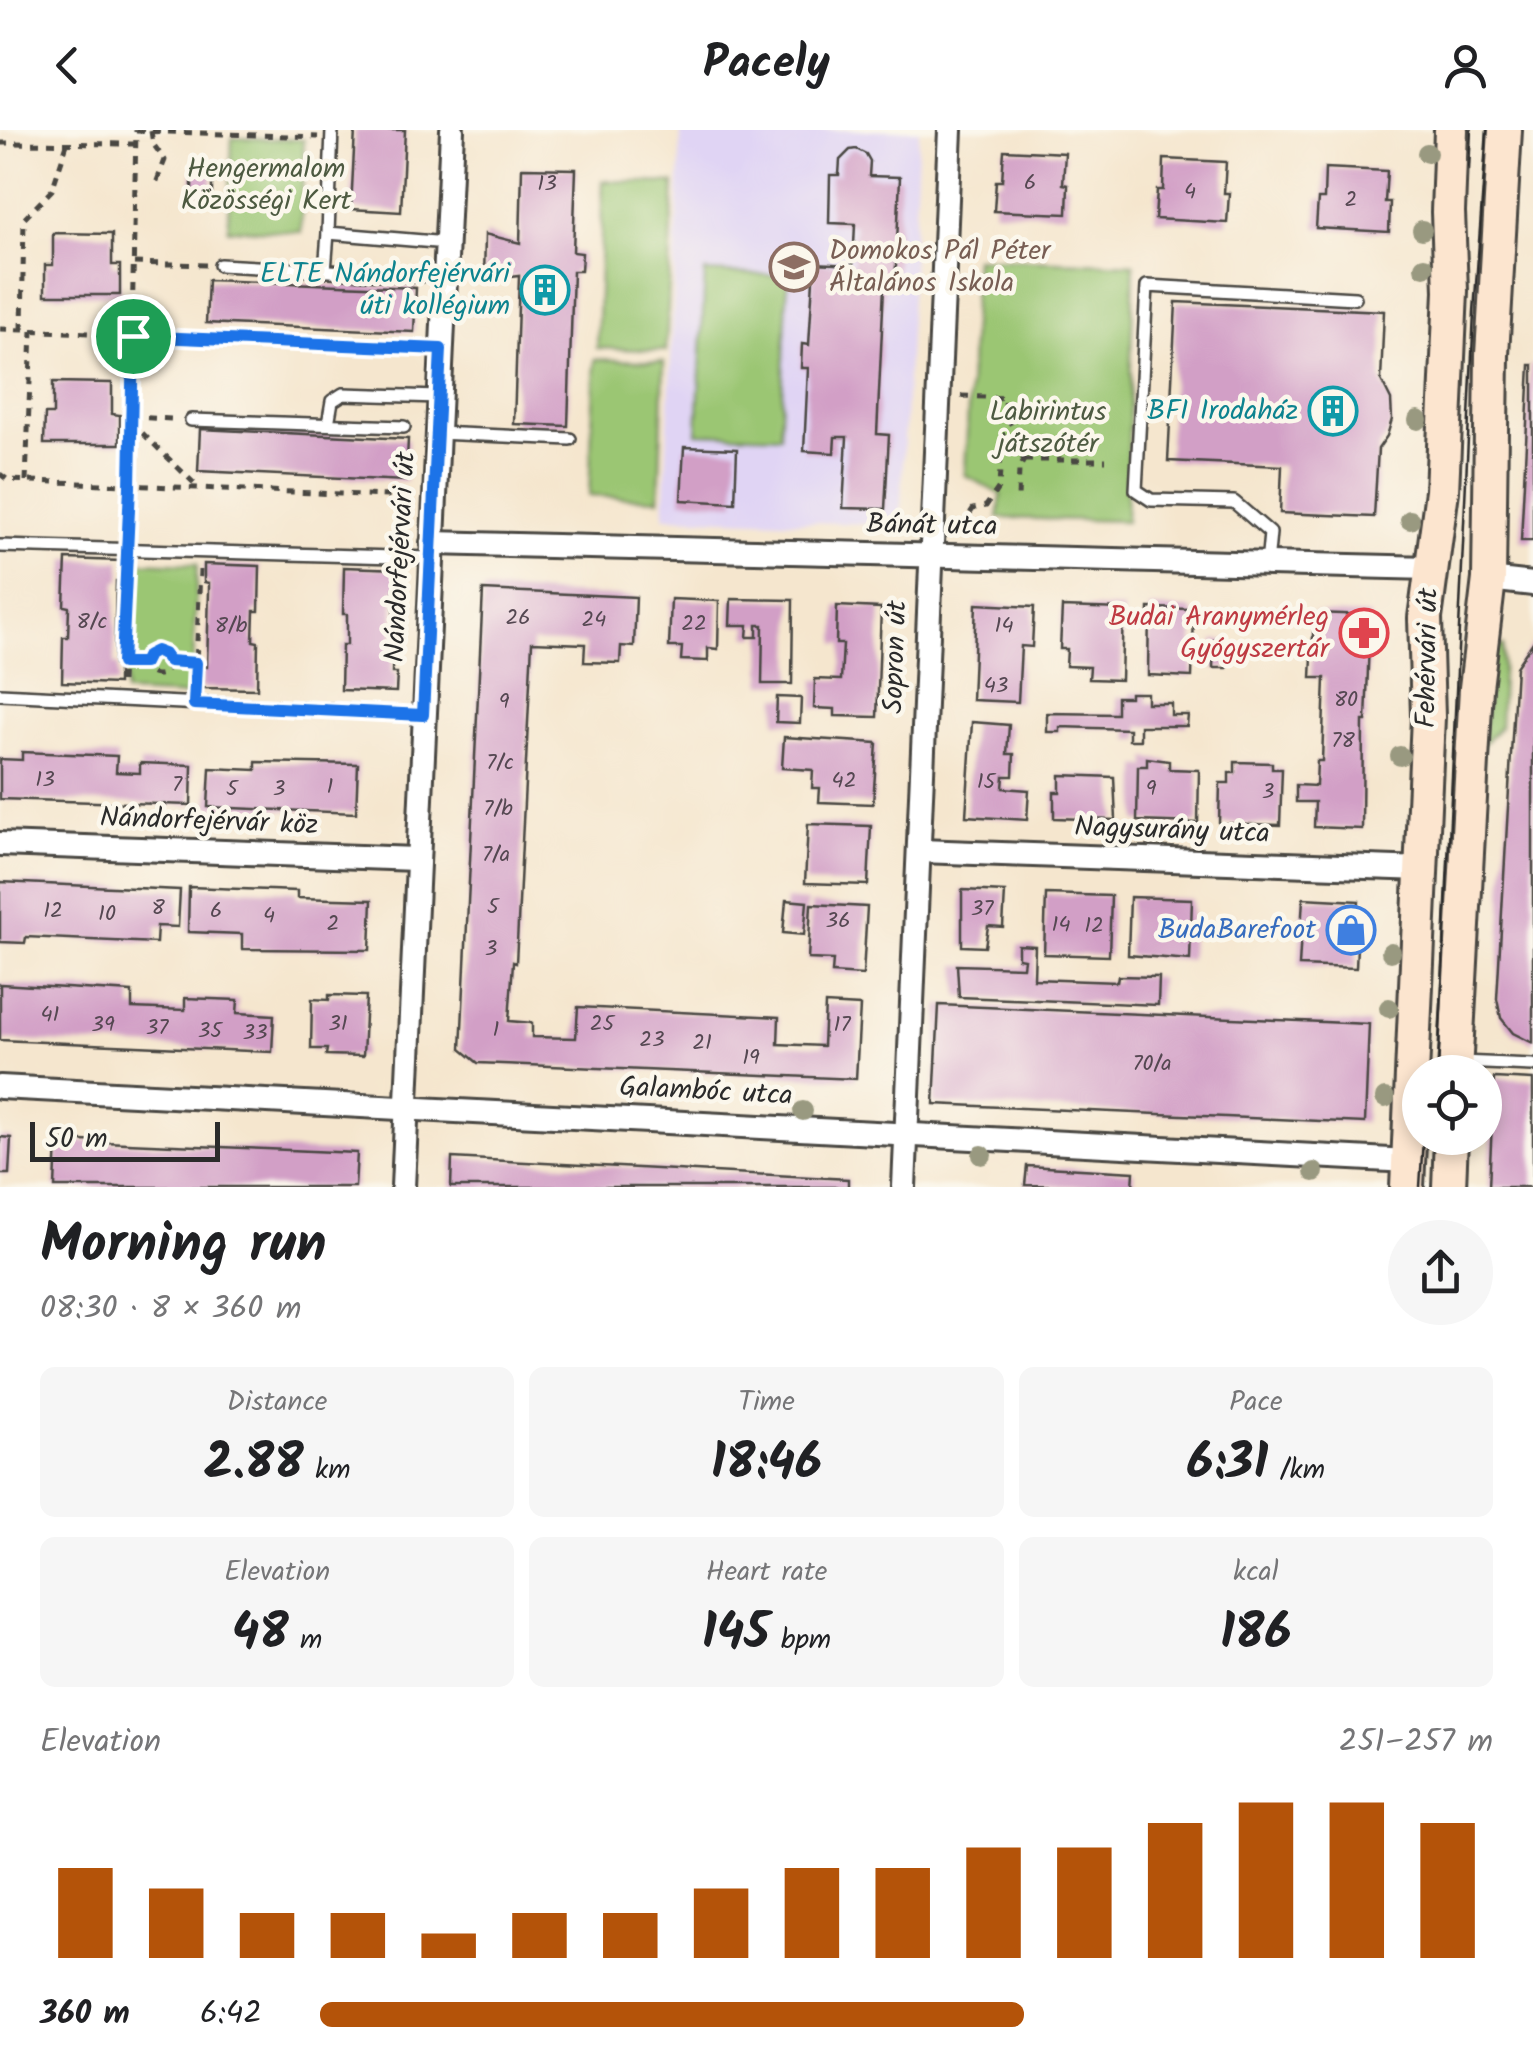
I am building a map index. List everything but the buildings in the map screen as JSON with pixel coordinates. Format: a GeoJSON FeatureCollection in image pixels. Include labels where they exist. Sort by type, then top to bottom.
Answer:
{"type":"FeatureCollection","features":[{"type":"Feature","properties":{"kind":"street","name":"Nándorfejérvári út"},"geometry":{"type":"LineString","coordinates":[[403,1187],[452,130]]}},
{"type":"Feature","properties":{"kind":"street","name":"Sopron út"},"geometry":{"type":"LineString","coordinates":[[904,1187],[950,130]]}},
{"type":"Feature","properties":{"kind":"street","name":"Fehérvári út"},"geometry":{"type":"LineString","coordinates":[[1408,1174],[1428,717],[1425,618],[1443,471],[1451,292],[1451,130]]}},
{"type":"Feature","properties":{"kind":"street","name":"Fehérvári út"},"geometry":{"type":"LineString","coordinates":[[1456,1055],[1476,688],[1490,579],[1492,354],[1504,130]]}},
{"type":"Feature","properties":{"kind":"street","name":"Bánát utca"},"geometry":{"type":"LineString","coordinates":[[431,550],[1430,568]]}},
{"type":"Feature","properties":{"kind":"street"},"geometry":{"type":"LineString","coordinates":[[1490,579],[1533,584]]}},
{"type":"Feature","properties":{"kind":"street","name":"Nándorfejérvár köz"},"geometry":{"type":"LineString","coordinates":[[0,844],[416,859]]}},
{"type":"Feature","properties":{"kind":"street","name":"Nagysurány utca"},"geometry":{"type":"LineString","coordinates":[[920,852],[1422,870]]}},
{"type":"Feature","properties":{"kind":"street","name":"Galambóc utca"},"geometry":{"type":"LineString","coordinates":[[0,1087],[907,1132],[1408,1174]]}},
{"type":"Feature","properties":{"kind":"street"},"geometry":{"type":"LineString","coordinates":[[1449,1187],[1450,1155]]}},
{"type":"Feature","properties":{"kind":"lane"},"geometry":{"type":"LineString","coordinates":[[325,271],[332,134]]}},
{"type":"Feature","properties":{"kind":"lane"},"geometry":{"type":"LineString","coordinates":[[328,234],[446,244]]}},
{"type":"Feature","properties":{"kind":"lane"},"geometry":{"type":"LineString","coordinates":[[220,265],[421,276]]}},
{"type":"Feature","properties":{"kind":"lane"},"geometry":{"type":"LineString","coordinates":[[1267,565],[1270,533],[1234,502],[1151,500],[1136,490],[1147,286],[1356,298]]}},
{"type":"Feature","properties":{"kind":"lane"},"geometry":{"type":"LineString","coordinates":[[328,424],[332,401],[343,394],[439,397]]}},
{"type":"Feature","properties":{"kind":"lane"},"geometry":{"type":"LineString","coordinates":[[191,420],[404,428]]}},
{"type":"Feature","properties":{"kind":"lane"},"geometry":{"type":"LineString","coordinates":[[437,433],[570,439]]}},
{"type":"Feature","properties":{"kind":"lane"},"geometry":{"type":"LineString","coordinates":[[0,546],[200,552],[431,550]]}},
{"type":"Feature","properties":{"kind":"lane"},"geometry":{"type":"LineString","coordinates":[[0,694],[423,715]]}},
{"type":"Feature","properties":{"kind":"lane"},"geometry":{"type":"LineString","coordinates":[[1502,1066],[1533,1065]]}},
{"type":"Feature","properties":{"kind":"path"},"geometry":{"type":"LineString","coordinates":[[120,700],[130,487],[136,130],[332,134]]}},
{"type":"Feature","properties":{"kind":"path"},"geometry":{"type":"LineString","coordinates":[[151,131],[165,160],[155,186]]}},
{"type":"Feature","properties":{"kind":"path"},"geometry":{"type":"LineString","coordinates":[[0,143],[136,144]]}},
{"type":"Feature","properties":{"kind":"path"},"geometry":{"type":"LineString","coordinates":[[22,330],[24,219],[52,190],[67,144]]}},
{"type":"Feature","properties":{"kind":"path"},"geometry":{"type":"LineString","coordinates":[[134,262],[220,265]]}},
{"type":"Feature","properties":{"kind":"path"},"geometry":{"type":"LineString","coordinates":[[0,330],[441,349]]}},
{"type":"Feature","properties":{"kind":"path"},"geometry":{"type":"LineString","coordinates":[[26,481],[32,331]]}},
{"type":"Feature","properties":{"kind":"path"},"geometry":{"type":"LineString","coordinates":[[961,396],[1005,398],[1006,414],[1016,436],[1001,453],[996,492],[986,506],[972,509],[965,521]]}},
{"type":"Feature","properties":{"kind":"path"},"geometry":{"type":"LineString","coordinates":[[131,420],[191,420]]}},
{"type":"Feature","properties":{"kind":"path"},"geometry":{"type":"LineString","coordinates":[[131,420],[200,490]]}},
{"type":"Feature","properties":{"kind":"path"},"geometry":{"type":"LineString","coordinates":[[1012,445],[1024,460]]}},
{"type":"Feature","properties":{"kind":"path"},"geometry":{"type":"LineString","coordinates":[[1024,460],[1106,460]]}},
{"type":"Feature","properties":{"kind":"path"},"geometry":{"type":"LineString","coordinates":[[1018,499],[1019,469],[1024,460]]}},
{"type":"Feature","properties":{"kind":"path"},"geometry":{"type":"LineString","coordinates":[[0,474],[8,480],[130,487],[434,498]]}},
{"type":"Feature","properties":{"kind":"path"},"geometry":{"type":"LineString","coordinates":[[194,704],[200,552]]}},
{"type":"Feature","properties":{"kind":"path"},"geometry":{"type":"LineString","coordinates":[[156,651],[169,661],[167,670],[160,675],[151,674],[144,663],[156,651]]}},
{"type":"Feature","properties":{"kind":"path"},"geometry":{"type":"LineString","coordinates":[[169,661],[196,663]]}},
{"type":"Feature","properties":{"kind":"path"},"geometry":{"type":"LineString","coordinates":[[122,663],[144,663]]}},
{"type":"Feature","properties":{"kind":"shaded area","name":"Domokos Pál Péter Általános Iskola"},"geometry":{"type":"Polygon","coordinates":[[[681,130],[919,130],[900,525],[664,517],[681,130]]]}},
{"type":"Feature","properties":{"kind":"green space","name":"Hengermalom Közösségi Kert"},"geometry":{"type":"Polygon","coordinates":[[[232,138],[304,140],[301,232],[228,229],[232,138]]]}},
{"type":"Feature","properties":{"kind":"green space"},"geometry":{"type":"Polygon","coordinates":[[[603,181],[674,183],[666,351],[597,348],[603,181]]]}},
{"type":"Feature","properties":{"kind":"green space","name":"Labirintus játszótér"},"geometry":{"type":"Polygon","coordinates":[[[975,258],[1134,264],[1126,521],[998,518],[1001,495],[965,475],[975,258]]]}},
{"type":"Feature","properties":{"kind":"green space"},"geometry":{"type":"Polygon","coordinates":[[[705,272],[788,276],[780,436],[697,433],[705,272]]]}},
{"type":"Feature","properties":{"kind":"green space"},"geometry":{"type":"Polygon","coordinates":[[[595,359],[664,362],[659,499],[589,496],[595,359]]]}},
{"type":"Feature","properties":{"kind":"green space"},"geometry":{"type":"Polygon","coordinates":[[[130,562],[197,564],[192,696],[125,693],[130,562]]]}},
{"type":"Feature","properties":{"kind":"green space"},"geometry":{"type":"Polygon","coordinates":[[[1494,646],[1503,646],[1500,727],[1482,745],[1494,646]]]}},
{"type":"Feature","properties":{"kind":"tram line"},"geometry":{"type":"LineString","coordinates":[[1469,170],[1471,130]]}},
{"type":"Feature","properties":{"kind":"tram line"},"geometry":{"type":"LineString","coordinates":[[1439,1055],[1474,312],[1487,130]]}},
{"type":"Feature","properties":{"kind":"tram line"},"geometry":{"type":"LineString","coordinates":[[1420,1187],[1422,1155]]}},
{"type":"Feature","properties":{"kind":"place","name":"Domokos Pál Péter Általános Iskola"},"geometry":{"type":"Point","coordinates":[794,267]}},
{"type":"Feature","properties":{"kind":"place","name":"ELTE Nándorfejérvári úti kollégium"},"geometry":{"type":"Point","coordinates":[545,290]}},
{"type":"Feature","properties":{"kind":"place","name":"BFI Irodaház"},"geometry":{"type":"Point","coordinates":[1333,411]}},
{"type":"Feature","properties":{"kind":"place","name":"Budai Aranymérleg Gyógyszertár"},"geometry":{"type":"Point","coordinates":[1364,633]}},
{"type":"Feature","properties":{"kind":"place","name":"BudaBarefoot"},"geometry":{"type":"Point","coordinates":[1351,930]}},
{"type":"Feature","properties":{"kind":"route"},"geometry":{"type":"LineString","coordinates":[[133,336],[441,349],[423,715],[194,704],[196,663],[169,661],[156,651],[144,663],[122,663],[133,336]]}}]}
